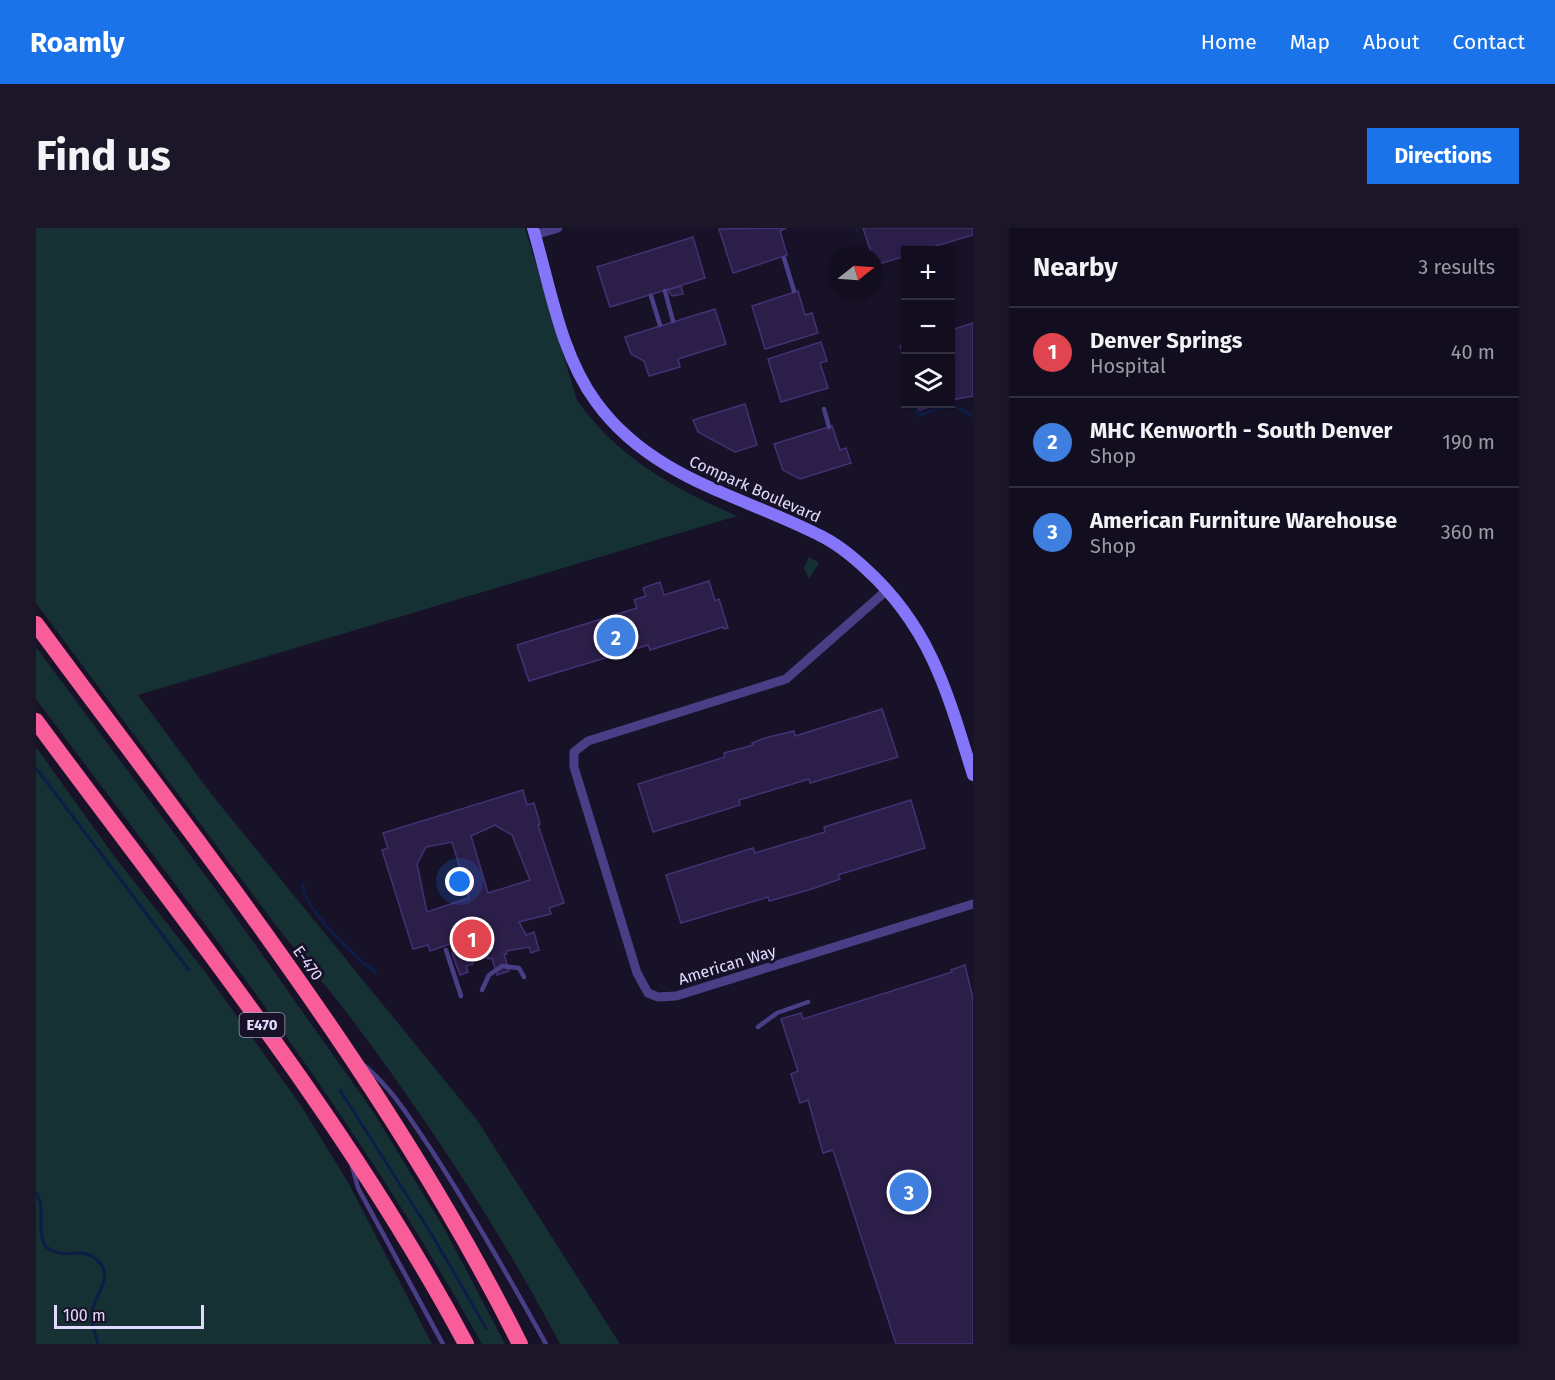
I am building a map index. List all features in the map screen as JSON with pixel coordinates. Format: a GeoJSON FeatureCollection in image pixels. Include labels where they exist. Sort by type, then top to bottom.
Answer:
{"type":"FeatureCollection","features":[{"type":"Feature","properties":{"kind":"highway","name":"E-470"},"geometry":{"type":"LineString","coordinates":[[36,624],[223,876],[348,1051],[422,1166],[520,1344]]}},
{"type":"Feature","properties":{"kind":"highway","name":"E470"},"geometry":{"type":"LineString","coordinates":[[36,721],[262,1026],[346,1147],[466,1344]]}},
{"type":"Feature","properties":{"kind":"street"},"geometry":{"type":"LineString","coordinates":[[534,231],[558,228]]}},
{"type":"Feature","properties":{"kind":"street","name":"Compark Boulevard"},"geometry":{"type":"LineString","coordinates":[[534,231],[577,368],[596,402],[615,424],[650,455],[687,478],[824,537],[858,562],[887,590],[915,624],[935,660],[973,775]]}},
{"type":"Feature","properties":{"kind":"street","name":"American Way"},"geometry":{"type":"LineString","coordinates":[[887,590],[786,679],[588,741],[574,752],[574,767],[637,973],[648,993],[658,997],[676,996],[973,904]]}},
{"type":"Feature","properties":{"kind":"lane"},"geometry":{"type":"LineString","coordinates":[[784,258],[794,291]]}},
{"type":"Feature","properties":{"kind":"lane"},"geometry":{"type":"LineString","coordinates":[[665,291],[673,321]]}},
{"type":"Feature","properties":{"kind":"lane"},"geometry":{"type":"LineString","coordinates":[[651,296],[660,325]]}},
{"type":"Feature","properties":{"kind":"lane"},"geometry":{"type":"LineString","coordinates":[[824,409],[829,427]]}},
{"type":"Feature","properties":{"kind":"lane"},"geometry":{"type":"LineString","coordinates":[[446,950],[460,996]]}},
{"type":"Feature","properties":{"kind":"lane"},"geometry":{"type":"LineString","coordinates":[[482,990],[489,975],[502,966],[515,966],[524,977]]}},
{"type":"Feature","properties":{"kind":"lane"},"geometry":{"type":"LineString","coordinates":[[758,1027],[777,1013],[808,1002]]}},
{"type":"Feature","properties":{"kind":"lane"},"geometry":{"type":"LineString","coordinates":[[348,1051],[388,1087],[400,1104],[478,1224],[546,1344]]}},
{"type":"Feature","properties":{"kind":"lane"},"geometry":{"type":"LineString","coordinates":[[346,1147],[358,1188],[443,1344]]}},
{"type":"Feature","properties":{"kind":"green space"},"geometry":{"type":"Polygon","coordinates":[[[36,228],[525,228],[577,400],[610,439],[648,469],[691,494],[737,516],[138,695],[212,795],[477,1120],[620,1344],[560,1344],[488,1218],[408,1096],[351,1018],[274,923],[36,603],[36,228]]]}},
{"type":"Feature","properties":{"kind":"green space"},"geometry":{"type":"Polygon","coordinates":[[[809,557],[819,563],[809,579],[804,568],[809,557]]]}},
{"type":"Feature","properties":{"kind":"green space"},"geometry":{"type":"Polygon","coordinates":[[[36,647],[225,902],[372,1110],[444,1228],[505,1344],[482,1344],[433,1259],[326,1094],[212,934],[36,699],[36,647]]]}},
{"type":"Feature","properties":{"kind":"green space"},"geometry":{"type":"Polygon","coordinates":[[[36,747],[114,856],[206,973],[300,1104],[349,1184],[432,1344],[36,1344],[36,747]]]}},
{"type":"Feature","properties":{"kind":"building"},"geometry":{"type":"Polygon","coordinates":[[[786,228],[780,231],[787,255],[733,273],[719,229],[786,228]]]}},
{"type":"Feature","properties":{"kind":"building"},"geometry":{"type":"Polygon","coordinates":[[[863,228],[973,228],[973,235],[936,246],[901,246],[901,257],[883,263],[883,246],[869,246],[863,228]]]}},
{"type":"Feature","properties":{"kind":"building"},"geometry":{"type":"Polygon","coordinates":[[[693,237],[705,278],[610,307],[597,267],[693,237]]]}},
{"type":"Feature","properties":{"kind":"building"},"geometry":{"type":"Polygon","coordinates":[[[681,286],[683,294],[672,296],[668,290],[681,286]]]}},
{"type":"Feature","properties":{"kind":"building"},"geometry":{"type":"Polygon","coordinates":[[[798,291],[805,315],[812,313],[818,333],[765,349],[752,306],[798,291]]]}},
{"type":"Feature","properties":{"kind":"building"},"geometry":{"type":"Polygon","coordinates":[[[715,309],[726,344],[678,359],[680,367],[649,376],[644,361],[631,354],[625,337],[715,309]]]}},
{"type":"Feature","properties":{"kind":"building"},"geometry":{"type":"Polygon","coordinates":[[[973,323],[973,396],[955,399],[955,354],[955,329],[973,323]]]}},
{"type":"Feature","properties":{"kind":"building"},"geometry":{"type":"Polygon","coordinates":[[[821,342],[827,361],[820,363],[828,388],[781,402],[768,359],[821,342]]]}},
{"type":"Feature","properties":{"kind":"building"},"geometry":{"type":"Polygon","coordinates":[[[745,404],[757,445],[735,452],[698,432],[693,420],[745,404]]]}},
{"type":"Feature","properties":{"kind":"building"},"geometry":{"type":"Polygon","coordinates":[[[832,426],[840,450],[846,448],[851,463],[800,479],[783,470],[774,444],[832,426]]]}},
{"type":"Feature","properties":{"kind":"building"},"geometry":{"type":"Polygon","coordinates":[[[709,581],[715,601],[719,599],[728,628],[723,627],[650,650],[648,645],[529,681],[517,645],[637,608],[634,600],[646,596],[643,588],[660,582],[664,595],[709,581]]]}},
{"type":"Feature","properties":{"kind":"building"},"geometry":{"type":"Polygon","coordinates":[[[882,709],[898,757],[810,783],[809,779],[739,800],[740,805],[653,832],[638,784],[725,757],[724,753],[753,745],[752,743],[765,738],[794,731],[795,736],[882,709]]]}},
{"type":"Feature","properties":{"kind":"building"},"geometry":{"type":"Polygon","coordinates":[[[523,790],[527,805],[534,803],[540,824],[538,825],[564,903],[549,908],[551,914],[519,922],[526,935],[534,932],[539,950],[531,953],[529,947],[506,951],[507,954],[504,954],[509,971],[497,975],[492,958],[488,959],[488,957],[472,961],[473,964],[466,966],[468,972],[460,975],[452,953],[461,940],[430,951],[428,945],[413,949],[382,850],[388,848],[383,833],[523,790]],[[495,825],[471,836],[488,893],[530,880],[512,835],[495,825]],[[452,842],[426,847],[417,864],[427,912],[469,898],[452,842]]]}},
{"type":"Feature","properties":{"kind":"building"},"geometry":{"type":"Polygon","coordinates":[[[911,800],[925,848],[838,875],[840,879],[812,889],[769,901],[768,897],[681,923],[666,875],[753,848],[755,853],[825,832],[824,827],[911,800]]]}},
{"type":"Feature","properties":{"kind":"building"},"geometry":{"type":"Polygon","coordinates":[[[965,965],[973,999],[973,1344],[896,1344],[833,1150],[823,1153],[808,1100],[800,1103],[791,1074],[798,1071],[781,1019],[801,1013],[803,1019],[952,972],[951,970],[965,965]]]}},
{"type":"Feature","properties":{"kind":"waterway"},"geometry":{"type":"LineString","coordinates":[[955,407],[973,416]]}},
{"type":"Feature","properties":{"kind":"waterway"},"geometry":{"type":"LineString","coordinates":[[915,408],[919,415],[942,408]]}},
{"type":"Feature","properties":{"kind":"waterway"},"geometry":{"type":"LineString","coordinates":[[36,768],[189,970]]}},
{"type":"Feature","properties":{"kind":"waterway"},"geometry":{"type":"LineString","coordinates":[[303,884],[305,894],[320,918],[344,945],[376,972]]}},
{"type":"Feature","properties":{"kind":"waterway"},"geometry":{"type":"LineString","coordinates":[[340,1090],[432,1235],[486,1328]]}},
{"type":"Feature","properties":{"kind":"waterway"},"geometry":{"type":"LineString","coordinates":[[36,1193],[41,1206],[41,1233],[45,1246],[58,1253],[87,1254],[100,1263],[104,1270],[103,1283],[92,1312],[98,1344]]}},
{"type":"Feature","properties":{"kind":"place","name":"MHC Kenworth - South Denver"},"geometry":{"type":"Point","coordinates":[616,637]}},
{"type":"Feature","properties":{"kind":"place","name":"Denver Springs"},"geometry":{"type":"Point","coordinates":[472,939]}},
{"type":"Feature","properties":{"kind":"place","name":"American Furniture Warehouse"},"geometry":{"type":"Point","coordinates":[909,1192]}}]}
